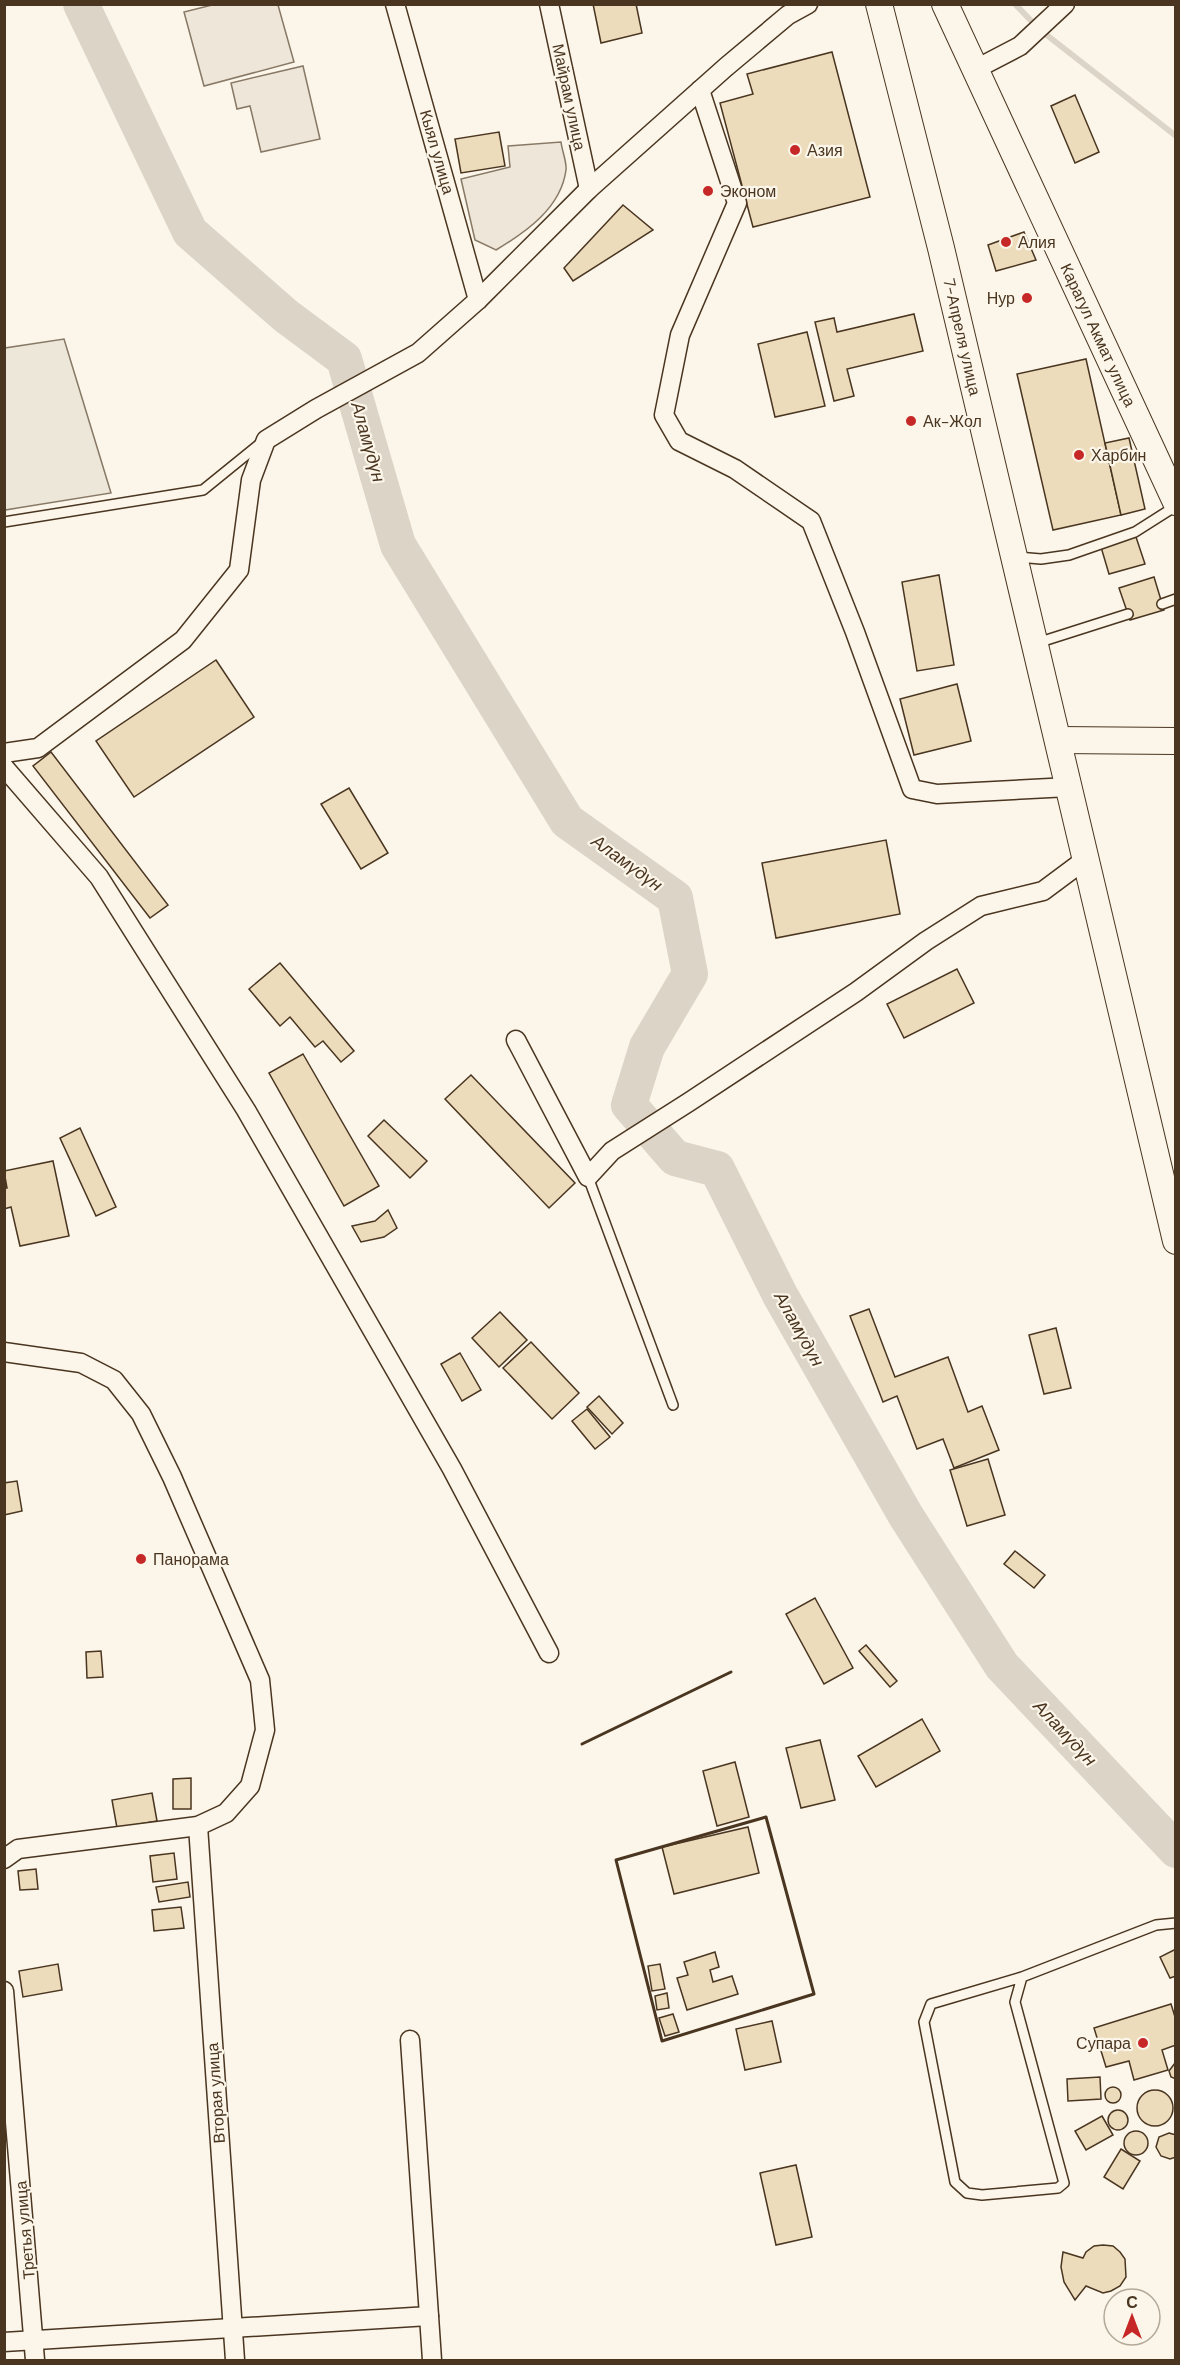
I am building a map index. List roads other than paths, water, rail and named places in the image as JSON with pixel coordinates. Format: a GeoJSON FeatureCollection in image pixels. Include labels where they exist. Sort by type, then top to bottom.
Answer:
{"type":"FeatureCollection","features":[{"type":"Feature","properties":{"kind":"main road","name":"7-Апреля улица"},"geometry":{"type":"LineString","coordinates":[[879,4],[941,248],[1176,1241]]}},
{"type":"Feature","properties":{"kind":"main road","name":"Карагул Акмат улица"},"geometry":{"type":"LineString","coordinates":[[945,4],[1176,504]]}},
{"type":"Feature","properties":{"kind":"main road"},"geometry":{"type":"LineString","coordinates":[[1058,740],[1176,741]]}},
{"type":"Feature","properties":{"kind":"street","name":"Кыял улица"},"geometry":{"type":"LineString","coordinates":[[395,4],[478,300]]}},
{"type":"Feature","properties":{"kind":"street","name":"Майрам улица"},"geometry":{"type":"LineString","coordinates":[[549,4],[589,189]]}},
{"type":"Feature","properties":{"kind":"street"},"geometry":{"type":"LineString","coordinates":[[4,753],[38,748],[183,640],[239,570],[251,480],[266,440],[316,409],[418,353],[478,300],[589,189],[788,15],[808,4]]}},
{"type":"Feature","properties":{"kind":"street"},"geometry":{"type":"LineString","coordinates":[[974,70],[1020,46],[1065,4]]}},
{"type":"Feature","properties":{"kind":"street"},"geometry":{"type":"LineString","coordinates":[[700,90],[737,203],[680,335],[664,415],[679,441],[735,470],[811,521],[855,632],[912,789],[937,794],[1069,787]]}},
{"type":"Feature","properties":{"kind":"street"},"geometry":{"type":"LineString","coordinates":[[4,767],[99,877],[246,1110],[452,1469],[549,1653]]}},
{"type":"Feature","properties":{"kind":"street"},"geometry":{"type":"LineString","coordinates":[[516,1040],[588,1177],[612,1150],[856,992],[926,941],[981,906],[1043,891],[1086,859]]}},
{"type":"Feature","properties":{"kind":"street"},"geometry":{"type":"LineString","coordinates":[[4,1352],[81,1363],[114,1380],[141,1414],[172,1477],[260,1680],[265,1730],[250,1786],[226,1813],[198,1826],[18,1849],[4,1859]]}},
{"type":"Feature","properties":{"kind":"street","name":"Вторая улица"},"geometry":{"type":"LineString","coordinates":[[198,1826],[235,2361]]}},
{"type":"Feature","properties":{"kind":"street","name":"Третья улица"},"geometry":{"type":"LineString","coordinates":[[4,1991],[35,2361]]}},
{"type":"Feature","properties":{"kind":"street"},"geometry":{"type":"LineString","coordinates":[[410,2040],[432,2361]]}},
{"type":"Feature","properties":{"kind":"street"},"geometry":{"type":"LineString","coordinates":[[4,2342],[429,2316]]}},
{"type":"Feature","properties":{"kind":"lane"},"geometry":{"type":"LineString","coordinates":[[4,522],[203,490],[266,440]]}},
{"type":"Feature","properties":{"kind":"lane"},"geometry":{"type":"LineString","coordinates":[[1014,556],[1041,559],[1070,555],[1135,532],[1176,504]]}},
{"type":"Feature","properties":{"kind":"lane"},"geometry":{"type":"LineString","coordinates":[[1162,604],[1176,599]]}},
{"type":"Feature","properties":{"kind":"lane"},"geometry":{"type":"LineString","coordinates":[[1035,644],[1128,614]]}},
{"type":"Feature","properties":{"kind":"lane"},"geometry":{"type":"LineString","coordinates":[[588,1177],[673,1405]]}},
{"type":"Feature","properties":{"kind":"lane"},"geometry":{"type":"LineString","coordinates":[[1022,1977],[1015,2002],[1064,2183],[1058,2187],[1004,2193],[982,2195],[967,2193],[955,2182],[924,2022],[931,2004],[1022,1977],[1156,1925],[1176,1923]]}},
{"type":"Feature","properties":{"kind":"waterway","name":"Аламүдүн"},"geometry":{"type":"LineString","coordinates":[[81,4],[190,232],[286,316],[344,359],[398,545],[567,821],[675,898],[690,974],[647,1047],[629,1105],[675,1158],[717,1169],[780,1295],[906,1516],[1002,1666],[1176,1850]]}},
{"type":"Feature","properties":{"kind":"waterway"},"geometry":{"type":"LineString","coordinates":[[1015,4],[1039,29],[1176,136]]}},
{"type":"Feature","properties":{"kind":"place","name":"Азия"},"geometry":{"type":"Point","coordinates":[795,150]}},
{"type":"Feature","properties":{"kind":"place","name":"Эконом"},"geometry":{"type":"Point","coordinates":[708,191]}},
{"type":"Feature","properties":{"kind":"place","name":"Алия"},"geometry":{"type":"Point","coordinates":[1006,242]}},
{"type":"Feature","properties":{"kind":"place","name":"Нур"},"geometry":{"type":"Point","coordinates":[1027,298]}},
{"type":"Feature","properties":{"kind":"place","name":"Ак-Жол"},"geometry":{"type":"Point","coordinates":[911,421]}},
{"type":"Feature","properties":{"kind":"place","name":"Харбин"},"geometry":{"type":"Point","coordinates":[1079,455]}},
{"type":"Feature","properties":{"kind":"place","name":"Панорама"},"geometry":{"type":"Point","coordinates":[141,1559]}},
{"type":"Feature","properties":{"kind":"place","name":"Супара"},"geometry":{"type":"Point","coordinates":[1143,2043]}}]}
